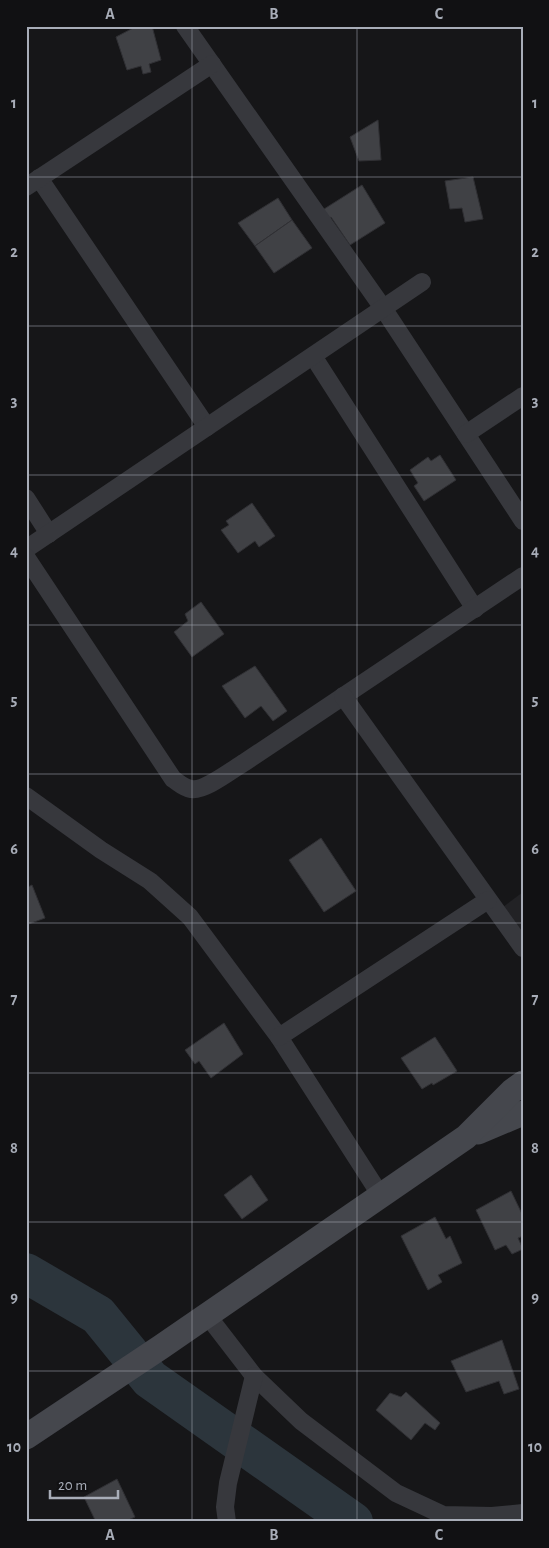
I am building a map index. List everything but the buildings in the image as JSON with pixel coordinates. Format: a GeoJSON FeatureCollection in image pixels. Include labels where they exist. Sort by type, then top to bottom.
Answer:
{"type":"FeatureCollection","features":[{"type":"Feature","properties":{"kind":"main road"},"geometry":{"type":"LineString","coordinates":[[26,1437],[107,1384],[466,1137],[512,1091],[523,1083]]}},
{"type":"Feature","properties":{"kind":"main road"},"geometry":{"type":"LineString","coordinates":[[466,1137],[523,1113]]}},
{"type":"Feature","properties":{"kind":"street"},"geometry":{"type":"LineString","coordinates":[[185,26],[383,308],[523,521]]}},
{"type":"Feature","properties":{"kind":"street"},"geometry":{"type":"LineString","coordinates":[[207,427],[33,182],[212,64]]}},
{"type":"Feature","properties":{"kind":"street"},"geometry":{"type":"LineString","coordinates":[[26,549],[422,282]]}},
{"type":"Feature","properties":{"kind":"street"},"geometry":{"type":"LineString","coordinates":[[313,356],[475,609]]}},
{"type":"Feature","properties":{"kind":"street"},"geometry":{"type":"LineString","coordinates":[[466,434],[523,396]]}},
{"type":"Feature","properties":{"kind":"street"},"geometry":{"type":"LineString","coordinates":[[26,498],[49,534]]}},
{"type":"Feature","properties":{"kind":"street"},"geometry":{"type":"LineString","coordinates":[[26,557],[174,779],[192,790],[202,788],[245,762],[523,576]]}},
{"type":"Feature","properties":{"kind":"street"},"geometry":{"type":"LineString","coordinates":[[343,696],[523,948]]}},
{"type":"Feature","properties":{"kind":"street"},"geometry":{"type":"LineString","coordinates":[[26,796],[101,850],[150,881],[190,917],[280,1037],[381,1196]]}},
{"type":"Feature","properties":{"kind":"street"},"geometry":{"type":"LineString","coordinates":[[280,1037],[488,900]]}},
{"type":"Feature","properties":{"kind":"street"},"geometry":{"type":"LineString","coordinates":[[208,1315],[254,1376],[302,1421],[396,1493],[443,1515],[492,1516],[523,1513]]}},
{"type":"Feature","properties":{"kind":"street"},"geometry":{"type":"LineString","coordinates":[[227,1522],[225,1507],[228,1483],[254,1376]]}},
{"type":"Feature","properties":{"kind":"shaded area"},"geometry":{"type":"Polygon","coordinates":[[[523,892],[523,933],[503,907],[523,892]]]}},
{"type":"Feature","properties":{"kind":"waterway"},"geometry":{"type":"LineString","coordinates":[[26,1273],[98,1315],[150,1379],[353,1522]]}}]}
